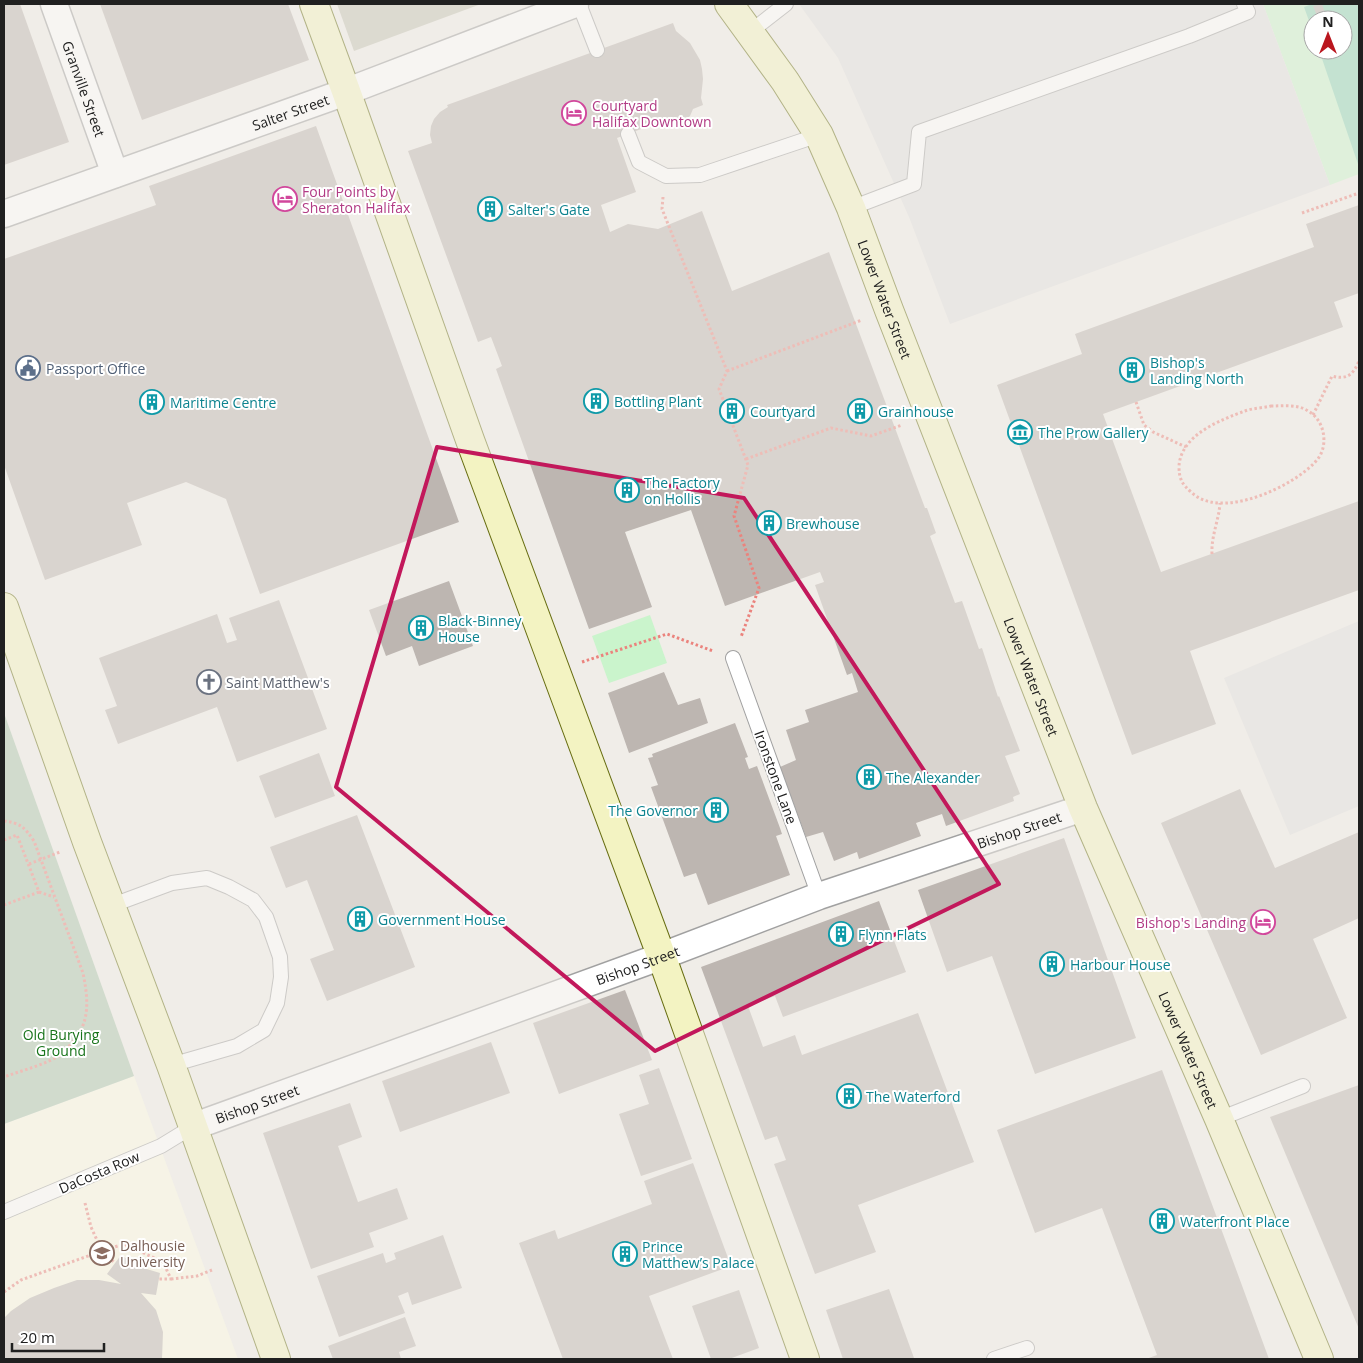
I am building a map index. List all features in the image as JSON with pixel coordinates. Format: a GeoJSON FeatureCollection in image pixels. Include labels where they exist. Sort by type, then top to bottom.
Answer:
{"type":"FeatureCollection","features":[{"type":"Feature","properties":{"kind":"street","name":"Granville Street"},"geometry":{"type":"LineString","coordinates":[[54,4],[115,174]]}},
{"type":"Feature","properties":{"kind":"street"},"geometry":{"type":"LineString","coordinates":[[314,4],[470,440],[661,956],[805,1359]]}},
{"type":"Feature","properties":{"kind":"street","name":"Salter Street"},"geometry":{"type":"LineString","coordinates":[[4,214],[346,91],[577,4]]}},
{"type":"Feature","properties":{"kind":"street","name":"Lower Water Street"},"geometry":{"type":"LineString","coordinates":[[729,4],[785,81],[819,135],[851,208],[1083,808],[1219,1119],[1319,1359]]}},
{"type":"Feature","properties":{"kind":"street"},"geometry":{"type":"LineString","coordinates":[[4,607],[110,906],[171,1066],[276,1359]]}},
{"type":"Feature","properties":{"kind":"street","name":"Bishop Street"},"geometry":{"type":"LineString","coordinates":[[192,1127],[661,956],[819,896],[1083,808]]}},
{"type":"Feature","properties":{"kind":"lane"},"geometry":{"type":"LineString","coordinates":[[577,4],[597,50]]}},
{"type":"Feature","properties":{"kind":"lane"},"geometry":{"type":"LineString","coordinates":[[750,32],[786,4]]}},
{"type":"Feature","properties":{"kind":"lane"},"geometry":{"type":"LineString","coordinates":[[851,208],[914,184],[919,132],[1189,36],[1248,12],[1244,4]]}},
{"type":"Feature","properties":{"kind":"lane"},"geometry":{"type":"LineString","coordinates":[[628,134],[639,162],[666,176],[700,175],[819,135]]}},
{"type":"Feature","properties":{"kind":"lane","name":"Ironstone Lane"},"geometry":{"type":"LineString","coordinates":[[733,658],[819,896]]}},
{"type":"Feature","properties":{"kind":"lane"},"geometry":{"type":"LineString","coordinates":[[110,906],[172,883],[208,878],[253,900],[266,917],[280,957],[281,977],[277,1003],[264,1030],[237,1046],[171,1066]]}},
{"type":"Feature","properties":{"kind":"lane"},"geometry":{"type":"LineString","coordinates":[[1219,1119],[1303,1086]]}},
{"type":"Feature","properties":{"kind":"lane","name":"DaCosta Row"},"geometry":{"type":"LineString","coordinates":[[4,1212],[161,1146],[192,1127]]}},
{"type":"Feature","properties":{"kind":"lane"},"geometry":{"type":"LineString","coordinates":[[994,1359],[1026,1348]]}},
{"type":"Feature","properties":{"kind":"path"},"geometry":{"type":"LineString","coordinates":[[666,176],[662,209],[727,371]]}},
{"type":"Feature","properties":{"kind":"path"},"geometry":{"type":"LineString","coordinates":[[1302,213],[1359,193]]}},
{"type":"Feature","properties":{"kind":"path"},"geometry":{"type":"LineString","coordinates":[[556,670],[667,634],[733,658],[759,588],[734,516],[748,465],[719,389],[727,371],[889,310]]}},
{"type":"Feature","properties":{"kind":"path"},"geometry":{"type":"LineString","coordinates":[[1312,414],[1332,376],[1338,378],[1352,374],[1359,362]]}},
{"type":"Feature","properties":{"kind":"path"},"geometry":{"type":"LineString","coordinates":[[1136,402],[1144,425],[1153,432],[1186,447]]}},
{"type":"Feature","properties":{"kind":"path"},"geometry":{"type":"LineString","coordinates":[[1271,406],[1296,406],[1309,411],[1324,430],[1321,454],[1307,470],[1268,493],[1229,503],[1203,500],[1192,493],[1184,484],[1179,477],[1182,452],[1186,447],[1201,432],[1226,419],[1247,410],[1271,406]]}},
{"type":"Feature","properties":{"kind":"path"},"geometry":{"type":"LineString","coordinates":[[746,459],[831,428],[870,436]]}},
{"type":"Feature","properties":{"kind":"path"},"geometry":{"type":"LineString","coordinates":[[1212,554],[1211,544],[1220,512],[1220,503]]}},
{"type":"Feature","properties":{"kind":"path"},"geometry":{"type":"LineString","coordinates":[[4,821],[14,822],[25,828],[34,841],[83,973],[88,995],[86,1019],[78,1036],[63,1053],[4,1077]]}},
{"type":"Feature","properties":{"kind":"path"},"geometry":{"type":"LineString","coordinates":[[4,840],[18,835],[39,892]]}},
{"type":"Feature","properties":{"kind":"path"},"geometry":{"type":"LineString","coordinates":[[28,864],[40,859]]}},
{"type":"Feature","properties":{"kind":"path"},"geometry":{"type":"LineString","coordinates":[[4,905],[39,892],[55,898]]}},
{"type":"Feature","properties":{"kind":"path"},"geometry":{"type":"LineString","coordinates":[[78,1181],[91,1227],[102,1251],[115,1264]]}},
{"type":"Feature","properties":{"kind":"path"},"geometry":{"type":"LineString","coordinates":[[4,1292],[21,1280],[124,1244],[163,1262],[171,1279]]}},
{"type":"Feature","properties":{"kind":"path"},"geometry":{"type":"LineString","coordinates":[[159,1279],[197,1276],[241,1259]]}},
{"type":"Feature","properties":{"kind":"highlighted area"},"geometry":{"type":"Polygon","coordinates":[[[437,447],[744,498],[999,884],[655,1051],[336,787],[437,447]]]}},
{"type":"Feature","properties":{"kind":"shaded area"},"geometry":{"type":"Polygon","coordinates":[[[337,4],[481,4],[354,51],[337,4]]]}},
{"type":"Feature","properties":{"kind":"shaded area"},"geometry":{"type":"Polygon","coordinates":[[[799,4],[1263,4],[1330,185],[950,324],[909,217],[838,58],[799,4]]]}},
{"type":"Feature","properties":{"kind":"shaded area"},"geometry":{"type":"Polygon","coordinates":[[[1359,621],[1359,806],[1290,835],[1224,678],[1359,621]]]}},
{"type":"Feature","properties":{"kind":"shaded area","name":"Dalhousie University"},"geometry":{"type":"Polygon","coordinates":[[[134,1076],[238,1359],[4,1359],[4,1124],[134,1076]]]}},
{"type":"Feature","properties":{"kind":"green space"},"geometry":{"type":"Polygon","coordinates":[[[1263,4],[1359,4],[1359,174],[1330,185],[1263,4]]]}},
{"type":"Feature","properties":{"kind":"green space"},"geometry":{"type":"Polygon","coordinates":[[[1312,4],[1359,4],[1359,167],[1322,60],[1353,60],[1353,10],[1305,10],[1304,7],[1312,4]]]}},
{"type":"Feature","properties":{"kind":"green space"},"geometry":{"type":"Polygon","coordinates":[[[650,615],[667,663],[609,683],[592,636],[650,615]]]}},
{"type":"Feature","properties":{"kind":"green space","name":"Old Burying Ground"},"geometry":{"type":"Polygon","coordinates":[[[4,713],[134,1076],[4,1124],[4,713]]]}},
{"type":"Feature","properties":{"kind":"building"},"geometry":{"type":"Polygon","coordinates":[[[4,4],[20,4],[69,142],[4,165],[4,4]]]}},
{"type":"Feature","properties":{"kind":"building"},"geometry":{"type":"Polygon","coordinates":[[[100,4],[288,4],[309,60],[142,120],[100,4]]]}},
{"type":"Feature","properties":{"kind":"building"},"geometry":{"type":"Polygon","coordinates":[[[1322,4],[1324,10],[1315,10],[1313,6],[1322,4]]]}},
{"type":"Feature","properties":{"kind":"building"},"geometry":{"type":"Polygon","coordinates":[[[673,23],[676,31],[690,43],[700,60],[703,79],[701,98],[703,105],[693,109],[690,116],[677,124],[652,125],[617,138],[636,192],[601,205],[610,232],[628,224],[658,229],[702,211],[732,291],[829,252],[936,533],[930,536],[955,603],[962,601],[979,649],[982,648],[998,697],[1020,751],[1005,756],[1020,794],[1013,797],[1014,801],[946,826],[942,814],[916,823],[921,836],[859,859],[857,852],[834,861],[823,832],[806,837],[780,767],[796,760],[786,730],[809,722],[805,710],[858,692],[852,673],[847,675],[815,585],[824,582],[820,572],[725,606],[691,510],[625,532],[652,607],[589,629],[496,369],[502,366],[491,337],[478,342],[408,151],[432,143],[430,135],[431,126],[440,112],[448,107],[447,105],[673,23]]]}},
{"type":"Feature","properties":{"kind":"building","name":"Maritime Centre"},"geometry":{"type":"Polygon","coordinates":[[[316,126],[459,522],[260,594],[226,499],[186,482],[127,503],[142,545],[45,580],[4,465],[4,259],[156,205],[149,186],[316,126]]]}},
{"type":"Feature","properties":{"kind":"building"},"geometry":{"type":"Polygon","coordinates":[[[1359,205],[1359,293],[1334,302],[1343,327],[1103,414],[1161,572],[1359,501],[1359,590],[1190,651],[1216,724],[1132,755],[997,385],[1082,354],[1075,334],[1314,247],[1306,224],[1359,205]]]}},
{"type":"Feature","properties":{"kind":"building","name":"Black-Binney House"},"geometry":{"type":"Polygon","coordinates":[[[449,581],[473,646],[419,666],[412,646],[386,656],[369,610],[449,581]]]}},
{"type":"Feature","properties":{"kind":"building","name":"Saint Matthew's"},"geometry":{"type":"Polygon","coordinates":[[[279,600],[327,729],[237,762],[217,707],[118,744],[105,710],[117,706],[99,658],[217,614],[227,643],[237,640],[229,618],[279,600]]]}},
{"type":"Feature","properties":{"kind":"building"},"geometry":{"type":"Polygon","coordinates":[[[664,672],[678,705],[700,698],[708,723],[629,753],[608,693],[664,672]]]}},
{"type":"Feature","properties":{"kind":"building","name":"The Governor"},"geometry":{"type":"Polygon","coordinates":[[[735,723],[748,757],[745,758],[749,769],[757,766],[780,828],[782,834],[776,836],[790,875],[708,905],[696,873],[684,877],[651,787],[658,785],[648,758],[653,757],[652,754],[735,723]]]}},
{"type":"Feature","properties":{"kind":"building"},"geometry":{"type":"Polygon","coordinates":[[[319,753],[335,796],[275,818],[259,776],[319,753]]]}},
{"type":"Feature","properties":{"kind":"building"},"geometry":{"type":"Polygon","coordinates":[[[1240,789],[1275,868],[1359,832],[1359,918],[1313,939],[1347,1018],[1261,1055],[1161,823],[1240,789]]]}},
{"type":"Feature","properties":{"kind":"building","name":"Government House"},"geometry":{"type":"Polygon","coordinates":[[[357,815],[415,967],[327,1001],[310,959],[334,950],[307,880],[286,888],[270,847],[357,815]]]}},
{"type":"Feature","properties":{"kind":"building","name":"Harbour House"},"geometry":{"type":"Polygon","coordinates":[[[1064,838],[1136,1038],[1035,1074],[992,956],[947,972],[918,890],[1064,838]]]}},
{"type":"Feature","properties":{"kind":"building","name":"The Waterford"},"geometry":{"type":"Polygon","coordinates":[[[879,901],[906,972],[783,1017],[775,996],[748,1006],[763,1047],[795,1035],[802,1055],[918,1013],[974,1162],[858,1205],[876,1252],[815,1274],[774,1164],[786,1160],[777,1136],[765,1140],[701,967],[879,901]]]}},
{"type":"Feature","properties":{"kind":"building"},"geometry":{"type":"Polygon","coordinates":[[[625,990],[652,1060],[559,1094],[533,1023],[625,990]]]}},
{"type":"Feature","properties":{"kind":"building"},"geometry":{"type":"Polygon","coordinates":[[[491,1042],[510,1093],[400,1132],[382,1081],[491,1042]]]}},
{"type":"Feature","properties":{"kind":"building"},"geometry":{"type":"Polygon","coordinates":[[[659,1068],[692,1159],[641,1176],[619,1114],[649,1104],[639,1075],[659,1068]]]}},
{"type":"Feature","properties":{"kind":"building","name":"Waterfront Place"},"geometry":{"type":"Polygon","coordinates":[[[1162,1070],[1269,1359],[1146,1359],[1157,1355],[1102,1208],[1035,1233],[997,1130],[1162,1070]]]}},
{"type":"Feature","properties":{"kind":"building"},"geometry":{"type":"Polygon","coordinates":[[[1359,1085],[1359,1329],[1270,1117],[1359,1085]]]}},
{"type":"Feature","properties":{"kind":"building"},"geometry":{"type":"Polygon","coordinates":[[[350,1103],[362,1137],[338,1146],[358,1202],[397,1188],[408,1219],[369,1233],[374,1247],[311,1269],[263,1133],[350,1103]]]}},
{"type":"Feature","properties":{"kind":"building","name":"Prince Matthew’s Palace"},"geometry":{"type":"Polygon","coordinates":[[[693,1163],[731,1266],[649,1296],[673,1359],[563,1359],[519,1243],[555,1230],[558,1239],[652,1204],[644,1181],[693,1163]]]}},
{"type":"Feature","properties":{"kind":"building"},"geometry":{"type":"Polygon","coordinates":[[[443,1235],[462,1288],[412,1305],[408,1292],[398,1296],[405,1313],[339,1337],[317,1276],[383,1253],[386,1263],[396,1259],[394,1253],[443,1235]]]}},
{"type":"Feature","properties":{"kind":"building"},"geometry":{"type":"Polygon","coordinates":[[[121,1255],[140,1267],[160,1273],[156,1295],[141,1293],[156,1310],[163,1332],[162,1359],[4,1359],[4,1318],[11,1311],[30,1298],[77,1280],[99,1280],[121,1284],[107,1274],[121,1255]]]}},
{"type":"Feature","properties":{"kind":"building"},"geometry":{"type":"Polygon","coordinates":[[[889,1289],[914,1358],[843,1359],[826,1310],[889,1289]]]}},
{"type":"Feature","properties":{"kind":"building"},"geometry":{"type":"Polygon","coordinates":[[[739,1290],[759,1348],[729,1359],[711,1359],[692,1306],[739,1290]]]}},
{"type":"Feature","properties":{"kind":"building"},"geometry":{"type":"Polygon","coordinates":[[[405,1317],[416,1346],[399,1352],[401,1359],[333,1359],[328,1346],[405,1317]]]}},
{"type":"Feature","properties":{"kind":"place","name":"Courtyard Halifax Downtown"},"geometry":{"type":"Point","coordinates":[574,113]}},
{"type":"Feature","properties":{"kind":"place","name":"Four Points by Sheraton Halifax"},"geometry":{"type":"Point","coordinates":[285,199]}},
{"type":"Feature","properties":{"kind":"place","name":"Salter's Gate"},"geometry":{"type":"Point","coordinates":[490,209]}},
{"type":"Feature","properties":{"kind":"place","name":"Passport Office"},"geometry":{"type":"Point","coordinates":[28,368]}},
{"type":"Feature","properties":{"kind":"place","name":"Bishop's Landing North"},"geometry":{"type":"Point","coordinates":[1132,370]}},
{"type":"Feature","properties":{"kind":"place","name":"Bottling Plant"},"geometry":{"type":"Point","coordinates":[596,401]}},
{"type":"Feature","properties":{"kind":"place","name":"Maritime Centre"},"geometry":{"type":"Point","coordinates":[152,402]}},
{"type":"Feature","properties":{"kind":"place","name":"Courtyard"},"geometry":{"type":"Point","coordinates":[732,411]}},
{"type":"Feature","properties":{"kind":"place","name":"Grainhouse"},"geometry":{"type":"Point","coordinates":[860,411]}},
{"type":"Feature","properties":{"kind":"place","name":"The Prow Gallery"},"geometry":{"type":"Point","coordinates":[1020,432]}},
{"type":"Feature","properties":{"kind":"place","name":"The Factory on Hollis"},"geometry":{"type":"Point","coordinates":[627,490]}},
{"type":"Feature","properties":{"kind":"place","name":"Brewhouse"},"geometry":{"type":"Point","coordinates":[769,523]}},
{"type":"Feature","properties":{"kind":"place","name":"Black-Binney House"},"geometry":{"type":"Point","coordinates":[421,628]}},
{"type":"Feature","properties":{"kind":"place","name":"Saint Matthew's"},"geometry":{"type":"Point","coordinates":[209,682]}},
{"type":"Feature","properties":{"kind":"place","name":"The Alexander"},"geometry":{"type":"Point","coordinates":[869,777]}},
{"type":"Feature","properties":{"kind":"place","name":"The Governor"},"geometry":{"type":"Point","coordinates":[716,810]}},
{"type":"Feature","properties":{"kind":"place","name":"Government House"},"geometry":{"type":"Point","coordinates":[360,919]}},
{"type":"Feature","properties":{"kind":"place","name":"Bishop's Landing"},"geometry":{"type":"Point","coordinates":[1263,922]}},
{"type":"Feature","properties":{"kind":"place","name":"Flynn Flats"},"geometry":{"type":"Point","coordinates":[841,934]}},
{"type":"Feature","properties":{"kind":"place","name":"Harbour House"},"geometry":{"type":"Point","coordinates":[1052,964]}},
{"type":"Feature","properties":{"kind":"place","name":"The Waterford"},"geometry":{"type":"Point","coordinates":[849,1096]}},
{"type":"Feature","properties":{"kind":"place","name":"Waterfront Place"},"geometry":{"type":"Point","coordinates":[1162,1221]}},
{"type":"Feature","properties":{"kind":"place","name":"Dalhousie University"},"geometry":{"type":"Point","coordinates":[102,1253]}},
{"type":"Feature","properties":{"kind":"place","name":"Prince Matthew’s Palace"},"geometry":{"type":"Point","coordinates":[625,1254]}}]}
